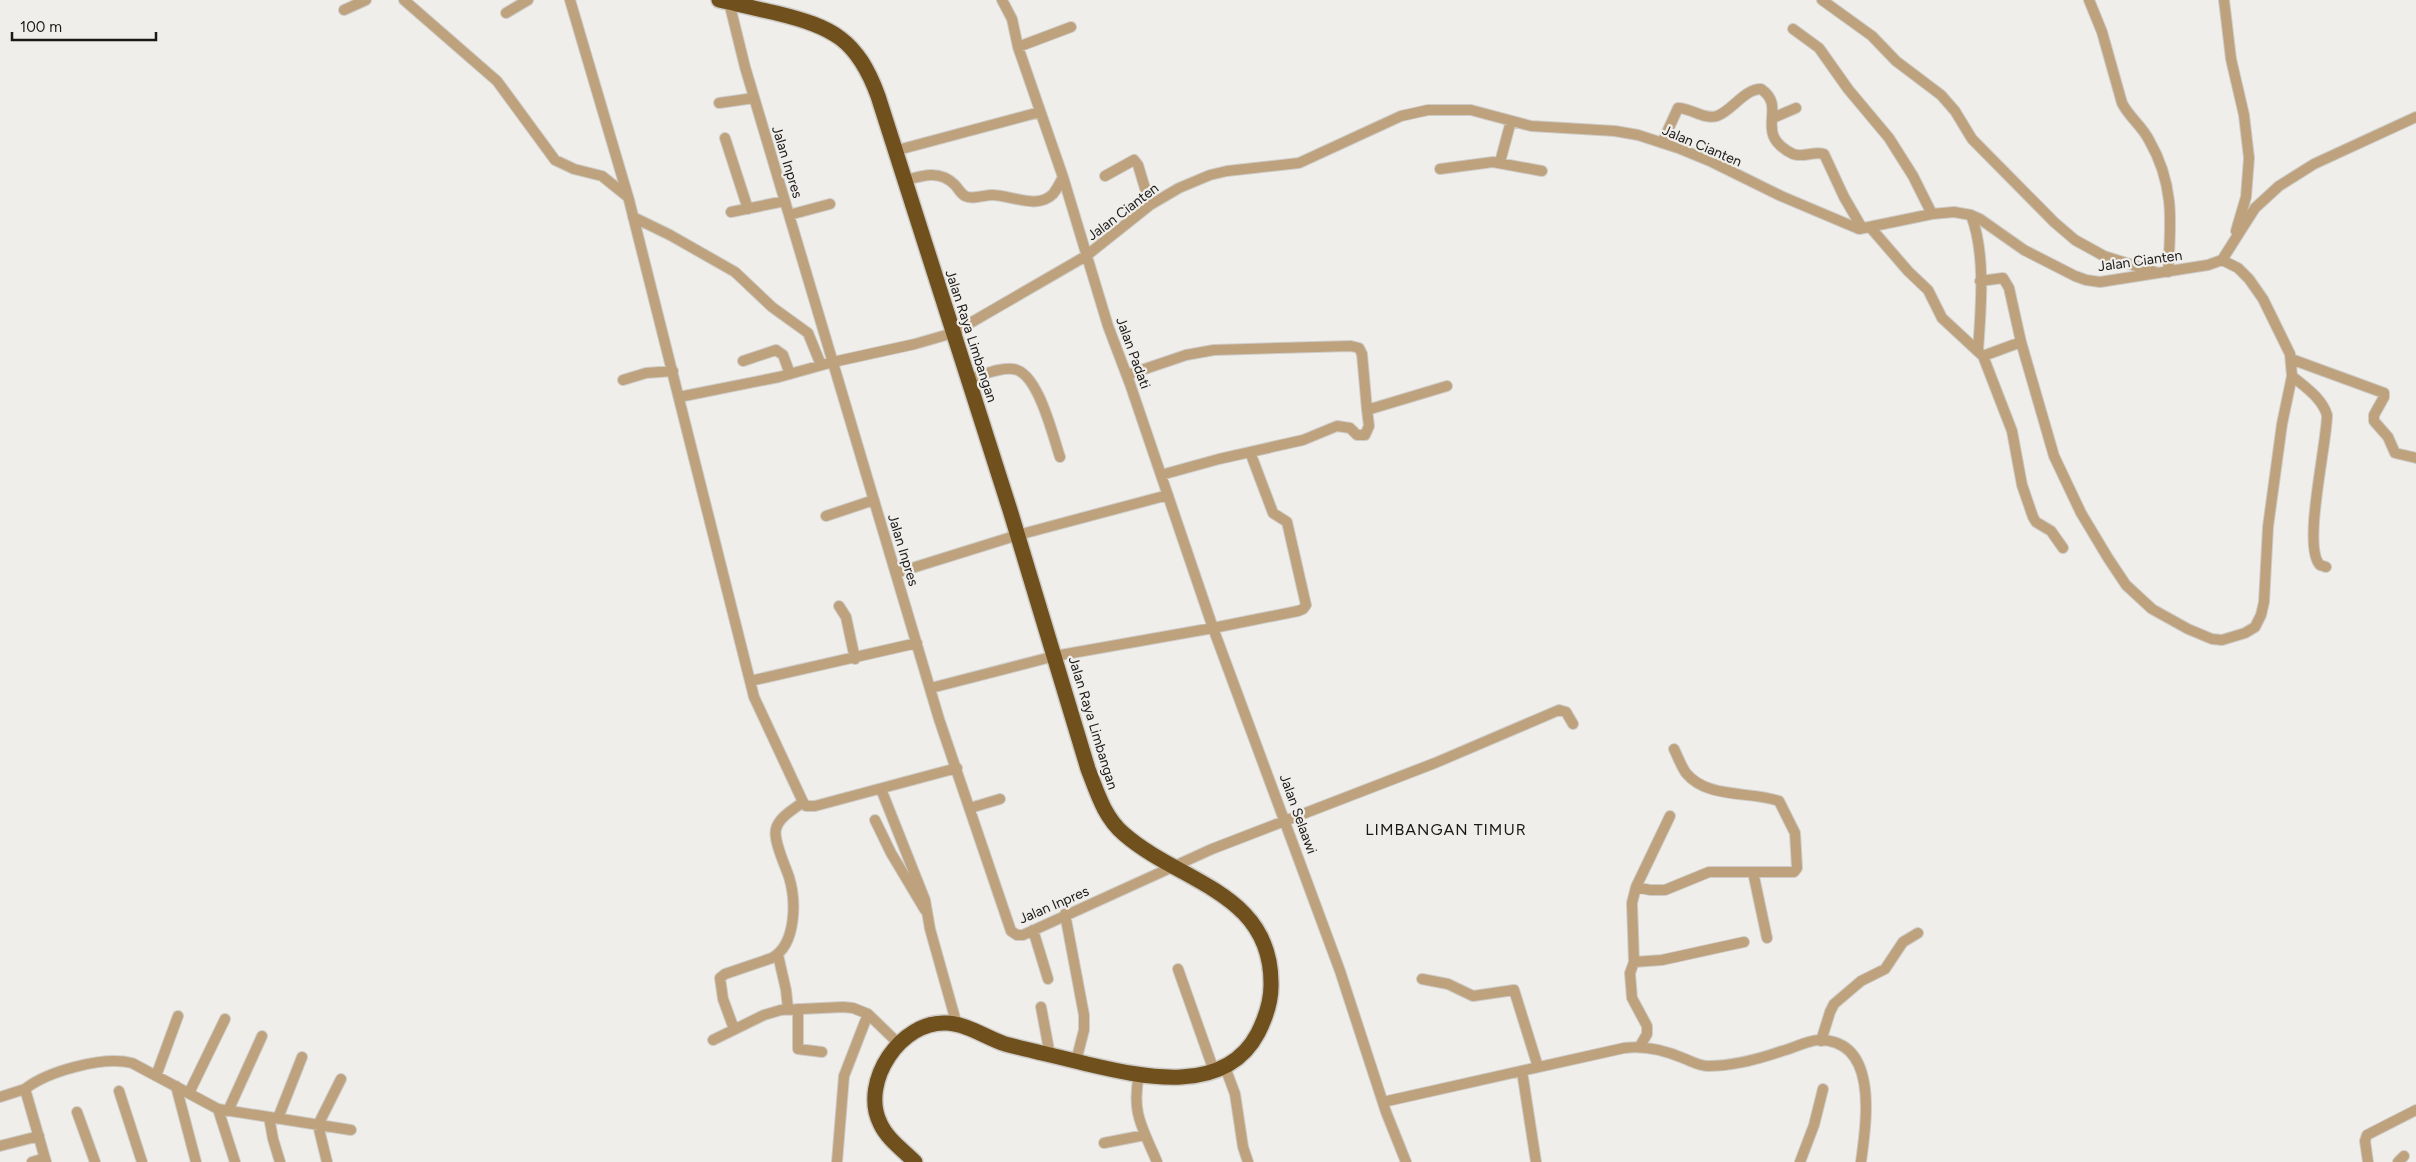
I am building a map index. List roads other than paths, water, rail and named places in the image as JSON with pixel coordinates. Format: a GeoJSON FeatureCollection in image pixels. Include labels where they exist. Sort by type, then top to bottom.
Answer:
{"type":"FeatureCollection","features":[{"type":"Feature","properties":{"kind":"highway","name":"Jalan Raya Limbangan"},"geometry":{"type":"LineString","coordinates":[[724,1],[817,24],[832,32],[847,43],[857,54],[873,81],[1018,535],[1088,769],[1102,804],[1113,822],[1124,834],[1228,898],[1252,920],[1262,938],[1269,966],[1271,987],[1263,1024],[1251,1046],[1232,1064],[1196,1076],[1179,1078],[1139,1075],[1005,1043],[957,1025],[943,1023],[918,1031],[899,1044],[878,1073],[874,1103],[880,1124],[886,1134],[915,1162]]}},
{"type":"Feature","properties":{"kind":"street"},"geometry":{"type":"LineString","coordinates":[[344,10],[366,0]]}},
{"type":"Feature","properties":{"kind":"street"},"geometry":{"type":"LineString","coordinates":[[404,0],[497,81],[555,160],[574,169],[602,176],[629,199]]}},
{"type":"Feature","properties":{"kind":"street"},"geometry":{"type":"LineString","coordinates":[[506,13],[528,0]]}},
{"type":"Feature","properties":{"kind":"street"},"geometry":{"type":"LineString","coordinates":[[570,0],[629,199],[750,681],[762,716],[803,802],[806,806],[815,806],[957,768]]}},
{"type":"Feature","properties":{"kind":"street","name":"Jalan Padati"},"geometry":{"type":"LineString","coordinates":[[1002,0],[1012,19],[1018,47],[1063,178],[1108,326],[1127,374],[1213,628]]}},
{"type":"Feature","properties":{"kind":"street"},"geometry":{"type":"LineString","coordinates":[[1822,0],[1852,20],[1872,36],[1896,61],[1941,95],[1955,111],[1972,139],[2054,222],[2075,240],[2104,256],[2163,273],[2172,223],[2170,195],[2162,169],[2149,139],[2126,111],[2122,103],[2102,32],[2089,0]]}},
{"type":"Feature","properties":{"kind":"street"},"geometry":{"type":"LineString","coordinates":[[2224,0],[2231,59],[2244,115],[2249,158],[2246,197],[2232,247]]}},
{"type":"Feature","properties":{"kind":"street","name":"Jalan Inpres"},"geometry":{"type":"LineString","coordinates":[[724,1],[917,643],[1011,931],[1017,935],[1033,930],[1174,866],[1442,760],[1559,710],[1566,712],[1573,724]]}},
{"type":"Feature","properties":{"kind":"street"},"geometry":{"type":"LineString","coordinates":[[1018,47],[1071,27]]}},
{"type":"Feature","properties":{"kind":"street"},"geometry":{"type":"LineString","coordinates":[[1793,29],[1819,48],[1848,89],[1889,138],[1913,176],[1932,214]]}},
{"type":"Feature","properties":{"kind":"street"},"geometry":{"type":"LineString","coordinates":[[1662,143],[1678,108],[1714,117],[1724,113],[1756,89],[1761,89],[1768,96],[1773,118],[1771,133],[1779,146],[1797,155],[1816,152],[1824,154],[1844,197],[1866,228],[1928,290],[1938,310],[1949,325],[1980,353]]}},
{"type":"Feature","properties":{"kind":"street"},"geometry":{"type":"LineString","coordinates":[[719,103],[754,98]]}},
{"type":"Feature","properties":{"kind":"street"},"geometry":{"type":"LineString","coordinates":[[1773,118],[1796,108]]}},
{"type":"Feature","properties":{"kind":"street","name":"Jalan Cianten"},"geometry":{"type":"LineString","coordinates":[[679,397],[790,374],[953,333],[1086,256],[1150,205],[1180,188],[1210,175],[1227,171],[1299,163],[1389,121],[1414,112],[1471,110],[1485,112],[1531,126],[1614,131],[1662,143],[1712,162],[1781,196],[1841,222],[1866,228],[1932,214],[1954,212],[1971,215],[1980,219],[2024,250],[2086,280],[2100,282],[2163,273],[2208,265],[2222,260]]}},
{"type":"Feature","properties":{"kind":"street"},"geometry":{"type":"LineString","coordinates":[[894,151],[1040,112]]}},
{"type":"Feature","properties":{"kind":"street"},"geometry":{"type":"LineString","coordinates":[[1980,281],[2003,278],[2006,280],[2013,301],[2021,342],[2040,412],[2061,474],[2081,513],[2116,572],[2138,598],[2164,617],[2212,639],[2222,640],[2245,633],[2255,627],[2261,615],[2264,602],[2268,527],[2292,376],[2292,360],[2282,334],[2254,286],[2238,268],[2222,260],[2232,247],[2254,208],[2279,186],[2314,164],[2416,117]]}},
{"type":"Feature","properties":{"kind":"street"},"geometry":{"type":"LineString","coordinates":[[1500,162],[1511,121]]}},
{"type":"Feature","properties":{"kind":"street"},"geometry":{"type":"LineString","coordinates":[[725,138],[748,209]]}},
{"type":"Feature","properties":{"kind":"street"},"geometry":{"type":"LineString","coordinates":[[1106,176],[1134,160],[1138,165],[1150,205]]}},
{"type":"Feature","properties":{"kind":"street"},"geometry":{"type":"LineString","coordinates":[[1440,169],[1500,162],[1542,171]]}},
{"type":"Feature","properties":{"kind":"street"},"geometry":{"type":"LineString","coordinates":[[904,181],[931,174],[940,176],[970,197],[1001,196],[1030,201],[1047,198],[1063,178]]}},
{"type":"Feature","properties":{"kind":"street"},"geometry":{"type":"LineString","coordinates":[[731,212],[785,201]]}},
{"type":"Feature","properties":{"kind":"street"},"geometry":{"type":"LineString","coordinates":[[789,215],[830,204]]}},
{"type":"Feature","properties":{"kind":"street"},"geometry":{"type":"LineString","coordinates":[[632,215],[735,272],[772,307],[808,333],[821,365]]}},
{"type":"Feature","properties":{"kind":"street"},"geometry":{"type":"LineString","coordinates":[[1971,215],[1979,240],[1980,353],[2012,431],[2022,486],[2032,517],[2036,522],[2051,531],[2063,548]]}},
{"type":"Feature","properties":{"kind":"street"},"geometry":{"type":"LineString","coordinates":[[1980,353],[2021,342]]}},
{"type":"Feature","properties":{"kind":"street"},"geometry":{"type":"LineString","coordinates":[[1127,374],[1186,355],[1214,350],[1351,346],[1359,348],[1362,354],[1369,426],[1365,435],[1357,435],[1350,428],[1336,426],[1303,440],[1161,475]]}},
{"type":"Feature","properties":{"kind":"street"},"geometry":{"type":"LineString","coordinates":[[743,361],[776,350],[782,355],[790,374]]}},
{"type":"Feature","properties":{"kind":"street"},"geometry":{"type":"LineString","coordinates":[[2292,360],[2312,365],[2356,385],[2384,393],[2374,415],[2374,421],[2388,437],[2395,453],[2416,458]]}},
{"type":"Feature","properties":{"kind":"street"},"geometry":{"type":"LineString","coordinates":[[968,379],[1008,369],[1021,371],[1027,376],[1039,397],[1060,457]]}},
{"type":"Feature","properties":{"kind":"street"},"geometry":{"type":"LineString","coordinates":[[622,380],[646,373],[673,371]]}},
{"type":"Feature","properties":{"kind":"street"},"geometry":{"type":"LineString","coordinates":[[2292,376],[2318,399],[2325,407],[2327,415],[2316,502],[2314,555],[2320,566],[2326,567]]}},
{"type":"Feature","properties":{"kind":"street"},"geometry":{"type":"LineString","coordinates":[[1367,410],[1447,386]]}},
{"type":"Feature","properties":{"kind":"street"},"geometry":{"type":"LineString","coordinates":[[931,688],[1055,656],[1213,628],[1303,609],[1305,600],[1287,522],[1273,513],[1250,452]]}},
{"type":"Feature","properties":{"kind":"street"},"geometry":{"type":"LineString","coordinates":[[896,573],[1018,535],[1168,495]]}},
{"type":"Feature","properties":{"kind":"street"},"geometry":{"type":"LineString","coordinates":[[826,516],[874,500]]}},
{"type":"Feature","properties":{"kind":"street"},"geometry":{"type":"LineString","coordinates":[[839,606],[846,617],[854,659]]}},
{"type":"Feature","properties":{"kind":"street","name":"Jalan Selaawi"},"geometry":{"type":"LineString","coordinates":[[1213,628],[1286,821],[1340,971],[1383,1102],[1406,1162]]}},
{"type":"Feature","properties":{"kind":"street"},"geometry":{"type":"LineString","coordinates":[[750,681],[854,659],[917,643]]}},
{"type":"Feature","properties":{"kind":"street"},"geometry":{"type":"LineString","coordinates":[[1636,887],[1665,890],[1678,886],[1702,873],[1794,872],[1797,868],[1795,833],[1779,801],[1713,789],[1700,784],[1684,771],[1674,748]]}},
{"type":"Feature","properties":{"kind":"street"},"geometry":{"type":"LineString","coordinates":[[881,789],[925,900],[957,1025]]}},
{"type":"Feature","properties":{"kind":"street"},"geometry":{"type":"LineString","coordinates":[[970,808],[1000,799]]}},
{"type":"Feature","properties":{"kind":"street"},"geometry":{"type":"LineString","coordinates":[[734,1029],[723,1000],[720,978],[725,974],[778,955],[788,940],[792,918],[792,895],[775,835],[776,827],[781,819],[803,802]]}},
{"type":"Feature","properties":{"kind":"street"},"geometry":{"type":"LineString","coordinates":[[1640,1046],[1647,1034],[1647,1026],[1632,998],[1630,973],[1634,962],[1632,903],[1636,887],[1670,816]]}},
{"type":"Feature","properties":{"kind":"street"},"geometry":{"type":"LineString","coordinates":[[875,820],[890,854],[927,913]]}},
{"type":"Feature","properties":{"kind":"street"},"geometry":{"type":"LineString","coordinates":[[1753,872],[1767,938]]}},
{"type":"Feature","properties":{"kind":"street"},"geometry":{"type":"LineString","coordinates":[[1065,914],[1084,1015],[1084,1030],[1076,1061]]}},
{"type":"Feature","properties":{"kind":"street"},"geometry":{"type":"LineString","coordinates":[[1033,930],[1048,979]]}},
{"type":"Feature","properties":{"kind":"street"},"geometry":{"type":"LineString","coordinates":[[1821,1041],[1834,1004],[1861,981],[1885,969],[1903,942],[1918,933]]}},
{"type":"Feature","properties":{"kind":"street"},"geometry":{"type":"LineString","coordinates":[[1634,962],[1662,960],[1744,942]]}},
{"type":"Feature","properties":{"kind":"street"},"geometry":{"type":"LineString","coordinates":[[778,955],[786,990],[793,1009],[798,1049],[822,1052]]}},
{"type":"Feature","properties":{"kind":"street"},"geometry":{"type":"LineString","coordinates":[[1178,969],[1219,1069],[1235,1094],[1241,1138],[1248,1162]]}},
{"type":"Feature","properties":{"kind":"street"},"geometry":{"type":"LineString","coordinates":[[1422,979],[1448,984],[1473,996],[1514,990],[1538,1067]]}},
{"type":"Feature","properties":{"kind":"street"},"geometry":{"type":"LineString","coordinates":[[1041,1007],[1050,1055]]}},
{"type":"Feature","properties":{"kind":"street"},"geometry":{"type":"LineString","coordinates":[[713,1040],[764,1015],[793,1009],[853,1008],[868,1014],[899,1044]]}},
{"type":"Feature","properties":{"kind":"street"},"geometry":{"type":"LineString","coordinates":[[837,1162],[844,1076],[868,1014]]}},
{"type":"Feature","properties":{"kind":"street"},"geometry":{"type":"LineString","coordinates":[[156,1076],[178,1016]]}},
{"type":"Feature","properties":{"kind":"street"},"geometry":{"type":"LineString","coordinates":[[189,1093],[225,1019]]}},
{"type":"Feature","properties":{"kind":"street"},"geometry":{"type":"LineString","coordinates":[[235,1162],[223,1110],[262,1036]]}},
{"type":"Feature","properties":{"kind":"street"},"geometry":{"type":"LineString","coordinates":[[1383,1102],[1581,1056],[1640,1046],[1670,1053],[1706,1066],[1737,1063],[1821,1041],[1834,1043],[1850,1054],[1858,1064],[1864,1081],[1867,1104],[1861,1162]]}},
{"type":"Feature","properties":{"kind":"street"},"geometry":{"type":"LineString","coordinates":[[280,1162],[273,1117],[302,1057]]}},
{"type":"Feature","properties":{"kind":"street"},"geometry":{"type":"LineString","coordinates":[[0,1097],[25,1089],[50,1076],[111,1060],[132,1063],[223,1110],[350,1130]]}},
{"type":"Feature","properties":{"kind":"street"},"geometry":{"type":"LineString","coordinates":[[1522,1070],[1536,1162]]}},
{"type":"Feature","properties":{"kind":"street"},"geometry":{"type":"LineString","coordinates":[[1139,1075],[1135,1097],[1145,1134],[1157,1162]]}},
{"type":"Feature","properties":{"kind":"street"},"geometry":{"type":"LineString","coordinates":[[327,1162],[318,1125],[341,1079]]}},
{"type":"Feature","properties":{"kind":"street"},"geometry":{"type":"LineString","coordinates":[[176,1086],[196,1162]]}},
{"type":"Feature","properties":{"kind":"street"},"geometry":{"type":"LineString","coordinates":[[25,1089],[45,1160],[32,1162]]}},
{"type":"Feature","properties":{"kind":"street"},"geometry":{"type":"LineString","coordinates":[[1800,1162],[1814,1125],[1823,1089]]}},
{"type":"Feature","properties":{"kind":"street"},"geometry":{"type":"LineString","coordinates":[[119,1091],[142,1162]]}},
{"type":"Feature","properties":{"kind":"street"},"geometry":{"type":"LineString","coordinates":[[2368,1162],[2364,1141],[2367,1134],[2416,1110]]}},
{"type":"Feature","properties":{"kind":"street"},"geometry":{"type":"LineString","coordinates":[[77,1112],[95,1162]]}},
{"type":"Feature","properties":{"kind":"street"},"geometry":{"type":"LineString","coordinates":[[1104,1143],[1145,1134]]}},
{"type":"Feature","properties":{"kind":"street"},"geometry":{"type":"LineString","coordinates":[[0,1146],[39,1136]]}},
{"type":"Feature","properties":{"kind":"district","name":"LIMBANGAN TIMUR"},"geometry":{"type":"Point","coordinates":[1446,829]}}]}
